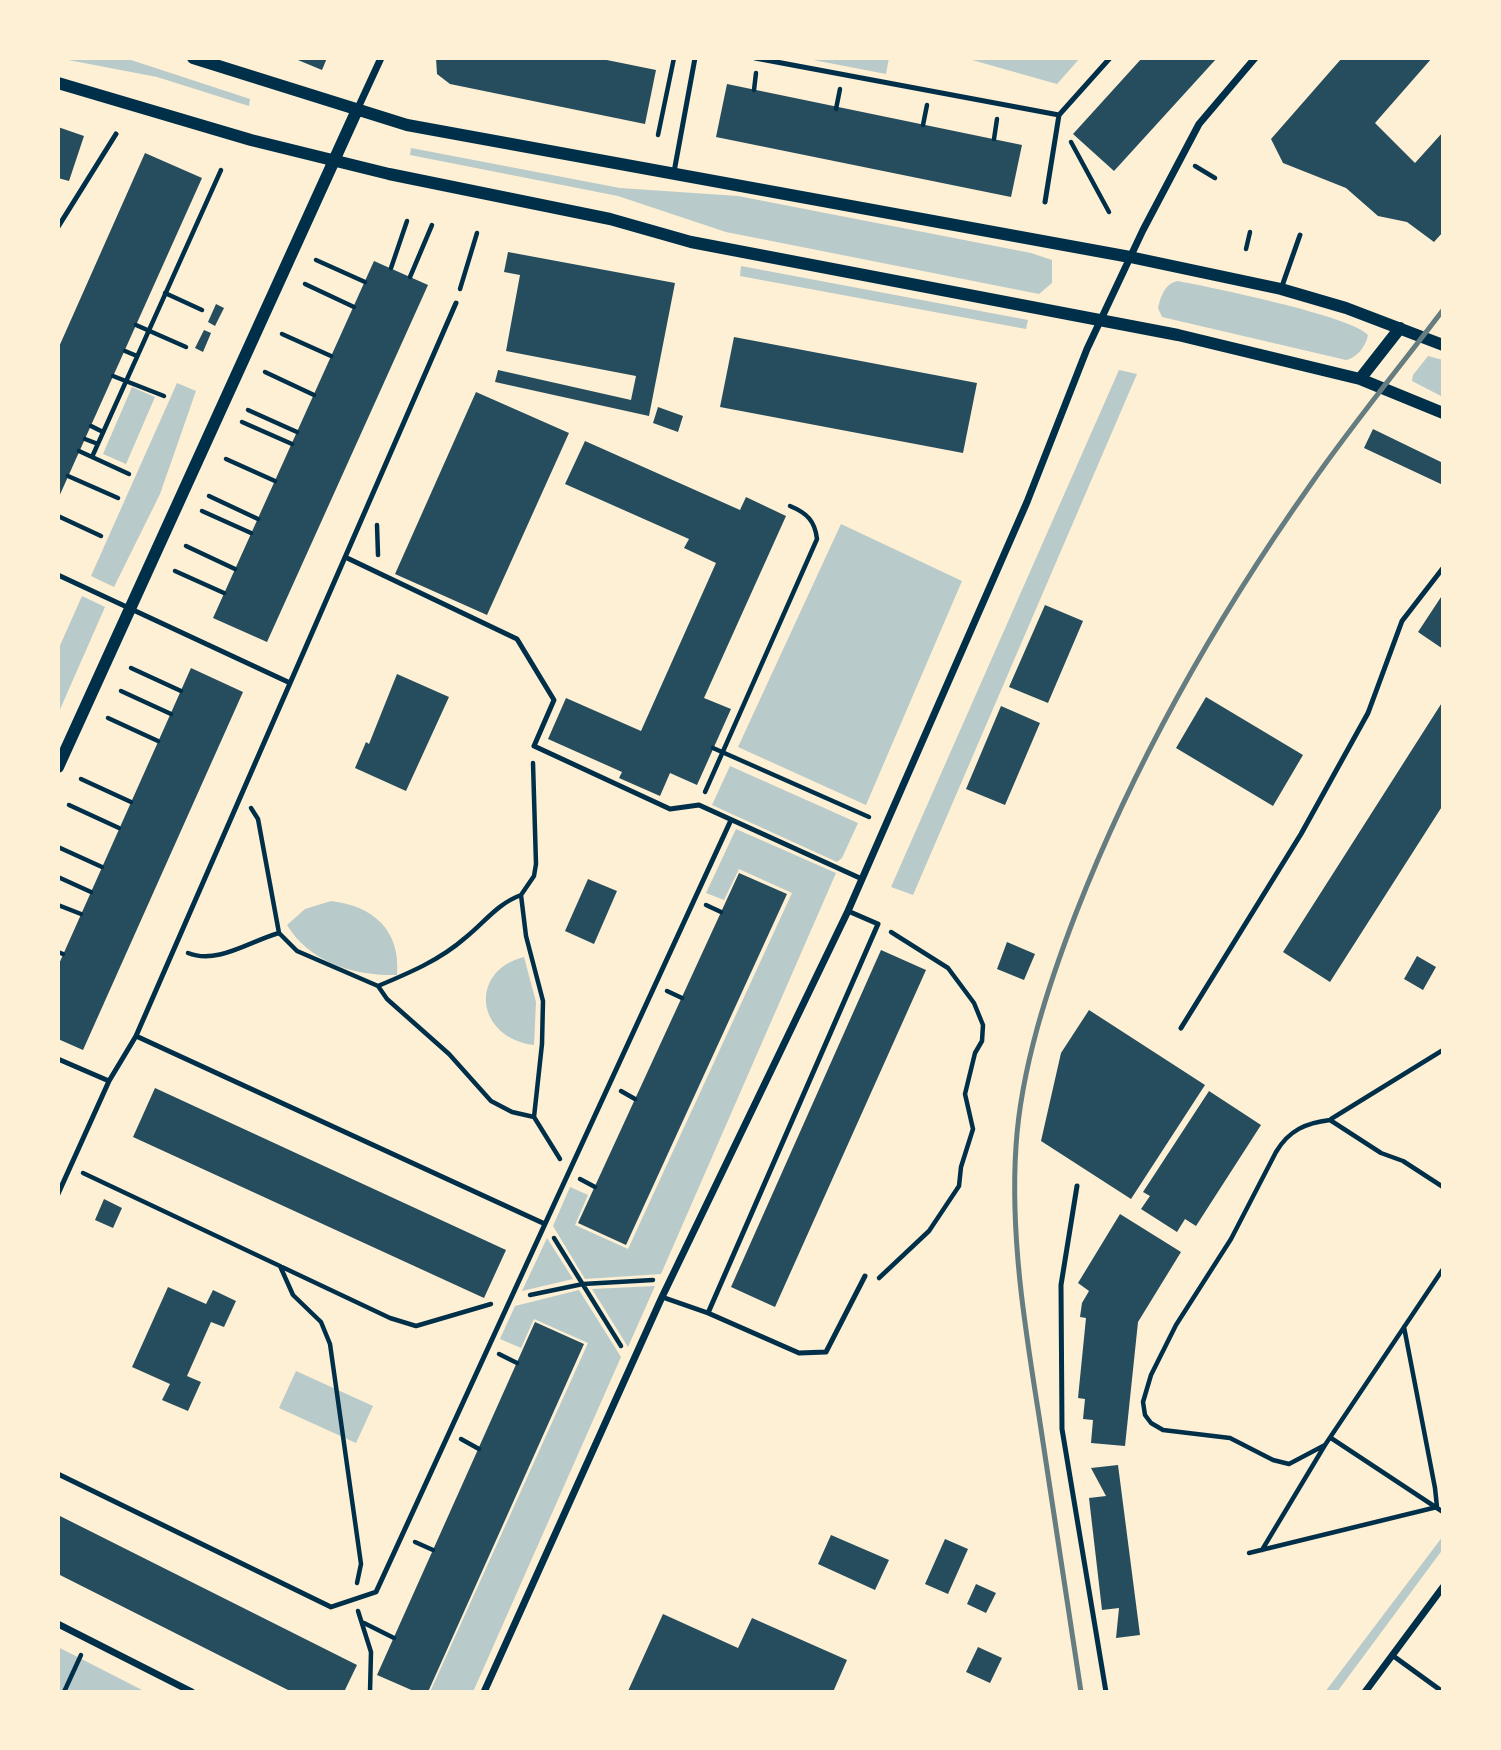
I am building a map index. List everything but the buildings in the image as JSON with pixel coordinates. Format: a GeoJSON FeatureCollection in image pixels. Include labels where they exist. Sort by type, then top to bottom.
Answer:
{"type":"FeatureCollection","features":[{"type":"Feature","properties":{"kind":"street"},"geometry":{"type":"LineString","coordinates":[[193,58],[407,125],[1130,257],[1281,289],[1401,328],[1443,345]]}},
{"type":"Feature","properties":{"kind":"street"},"geometry":{"type":"LineString","coordinates":[[58,767],[333,160],[382,58]]}},
{"type":"Feature","properties":{"kind":"street"},"geometry":{"type":"LineString","coordinates":[[484,1692],[662,1297],[848,911],[1027,502],[1101,320],[1130,257],[1170,175],[1199,124],[1255,58]]}},
{"type":"Feature","properties":{"kind":"street"},"geometry":{"type":"LineString","coordinates":[[58,83],[333,160],[610,219],[691,242],[1101,320],[1360,379],[1443,413]]}},
{"type":"Feature","properties":{"kind":"street"},"geometry":{"type":"LineString","coordinates":[[1360,379],[1401,328]]}},
{"type":"Feature","properties":{"kind":"street"},"geometry":{"type":"LineString","coordinates":[[1364,1692],[1443,1587]]}},
{"type":"Feature","properties":{"kind":"street"},"geometry":{"type":"LineString","coordinates":[[58,1624],[192,1692]]}},
{"type":"Feature","properties":{"kind":"lane"},"geometry":{"type":"LineString","coordinates":[[674,172],[695,58]]}},
{"type":"Feature","properties":{"kind":"lane"},"geometry":{"type":"LineString","coordinates":[[755,58],[1059,115]]}},
{"type":"Feature","properties":{"kind":"lane"},"geometry":{"type":"LineString","coordinates":[[1045,202],[1059,115],[1110,58]]}},
{"type":"Feature","properties":{"kind":"lane"},"geometry":{"type":"LineString","coordinates":[[58,227],[116,134]]}},
{"type":"Feature","properties":{"kind":"lane"},"geometry":{"type":"LineString","coordinates":[[1281,289],[1300,235]]}},
{"type":"Feature","properties":{"kind":"lane"},"geometry":{"type":"LineString","coordinates":[[58,1194],[109,1081],[136,1035],[288,682],[456,303]]}},
{"type":"Feature","properties":{"kind":"lane"},"geometry":{"type":"LineString","coordinates":[[345,557],[517,639],[554,700],[534,746],[670,809],[699,805],[862,879]]}},
{"type":"Feature","properties":{"kind":"lane"},"geometry":{"type":"LineString","coordinates":[[1181,1028],[1301,834],[1368,713],[1402,621],[1443,568]]}},
{"type":"Feature","properties":{"kind":"lane"},"geometry":{"type":"LineString","coordinates":[[58,575],[288,682]]}},
{"type":"Feature","properties":{"kind":"lane"},"geometry":{"type":"LineString","coordinates":[[58,1474],[331,1607],[376,1592],[731,820]]}},
{"type":"Feature","properties":{"kind":"lane"},"geometry":{"type":"LineString","coordinates":[[708,1313],[878,925],[848,911]]}},
{"type":"Feature","properties":{"kind":"lane"},"geometry":{"type":"LineString","coordinates":[[136,1035],[545,1224]]}},
{"type":"Feature","properties":{"kind":"lane"},"geometry":{"type":"LineString","coordinates":[[58,1059],[109,1081]]}},
{"type":"Feature","properties":{"kind":"lane"},"geometry":{"type":"LineString","coordinates":[[1077,1186],[1061,1285],[1062,1429],[1106,1692]]}},
{"type":"Feature","properties":{"kind":"lane"},"geometry":{"type":"LineString","coordinates":[[662,1297],[708,1313],[799,1353],[826,1352],[865,1276]]}},
{"type":"Feature","properties":{"kind":"lane"},"geometry":{"type":"LineString","coordinates":[[1392,1655],[1443,1692]]}},
{"type":"Feature","properties":{"kind":"path"},"geometry":{"type":"LineString","coordinates":[[658,135],[674,58]]}},
{"type":"Feature","properties":{"kind":"path"},"geometry":{"type":"LineString","coordinates":[[1057,128],[1069,139],[1109,212]]}},
{"type":"Feature","properties":{"kind":"path"},"geometry":{"type":"LineString","coordinates":[[1195,166],[1215,178]]}},
{"type":"Feature","properties":{"kind":"path"},"geometry":{"type":"LineString","coordinates":[[92,457],[221,170]]}},
{"type":"Feature","properties":{"kind":"path"},"geometry":{"type":"LineString","coordinates":[[391,268],[407,221]]}},
{"type":"Feature","properties":{"kind":"path"},"geometry":{"type":"LineString","coordinates":[[410,277],[432,225]]}},
{"type":"Feature","properties":{"kind":"path"},"geometry":{"type":"LineString","coordinates":[[1246,249],[1250,232]]}},
{"type":"Feature","properties":{"kind":"path"},"geometry":{"type":"LineString","coordinates":[[456,303],[477,233]]}},
{"type":"Feature","properties":{"kind":"path"},"geometry":{"type":"LineString","coordinates":[[316,260],[365,282]]}},
{"type":"Feature","properties":{"kind":"path"},"geometry":{"type":"LineString","coordinates":[[305,284],[354,307]]}},
{"type":"Feature","properties":{"kind":"path"},"geometry":{"type":"LineString","coordinates":[[165,293],[202,310]]}},
{"type":"Feature","properties":{"kind":"path"},"geometry":{"type":"LineString","coordinates":[[136,325],[186,347]]}},
{"type":"Feature","properties":{"kind":"path"},"geometry":{"type":"LineString","coordinates":[[282,334],[331,356]]}},
{"type":"Feature","properties":{"kind":"path"},"geometry":{"type":"LineString","coordinates":[[125,351],[137,356]]}},
{"type":"Feature","properties":{"kind":"path"},"geometry":{"type":"LineString","coordinates":[[265,372],[314,395]]}},
{"type":"Feature","properties":{"kind":"path"},"geometry":{"type":"LineString","coordinates":[[113,376],[164,397]]}},
{"type":"Feature","properties":{"kind":"path"},"geometry":{"type":"LineString","coordinates":[[248,410],[297,432]]}},
{"type":"Feature","properties":{"kind":"path"},"geometry":{"type":"LineString","coordinates":[[242,422],[292,444]]}},
{"type":"Feature","properties":{"kind":"path"},"geometry":{"type":"LineString","coordinates":[[91,426],[103,432]]}},
{"type":"Feature","properties":{"kind":"path"},"geometry":{"type":"LineString","coordinates":[[85,439],[97,444]]}},
{"type":"Feature","properties":{"kind":"path"},"geometry":{"type":"LineString","coordinates":[[79,451],[129,474]]}},
{"type":"Feature","properties":{"kind":"path"},"geometry":{"type":"LineString","coordinates":[[226,459],[275,481]]}},
{"type":"Feature","properties":{"kind":"path"},"geometry":{"type":"LineString","coordinates":[[68,475],[118,498]]}},
{"type":"Feature","properties":{"kind":"path"},"geometry":{"type":"LineString","coordinates":[[209,496],[258,519]]}},
{"type":"Feature","properties":{"kind":"path"},"geometry":{"type":"LineString","coordinates":[[699,805],[817,539],[816,527],[805,512],[790,506]]}},
{"type":"Feature","properties":{"kind":"path"},"geometry":{"type":"LineString","coordinates":[[202,511],[251,533]]}},
{"type":"Feature","properties":{"kind":"path"},"geometry":{"type":"LineString","coordinates":[[58,516],[101,536]]}},
{"type":"Feature","properties":{"kind":"path"},"geometry":{"type":"LineString","coordinates":[[186,546],[235,569]]}},
{"type":"Feature","properties":{"kind":"path"},"geometry":{"type":"LineString","coordinates":[[175,571],[224,593]]}},
{"type":"Feature","properties":{"kind":"path"},"geometry":{"type":"LineString","coordinates":[[131,668],[181,691]]}},
{"type":"Feature","properties":{"kind":"path"},"geometry":{"type":"LineString","coordinates":[[121,691],[171,714]]}},
{"type":"Feature","properties":{"kind":"path"},"geometry":{"type":"LineString","coordinates":[[108,719],[158,741]]}},
{"type":"Feature","properties":{"kind":"path"},"geometry":{"type":"LineString","coordinates":[[378,986],[434,960],[465,939],[502,902],[521,895],[534,876],[534,746]]}},
{"type":"Feature","properties":{"kind":"path"},"geometry":{"type":"LineString","coordinates":[[713,748],[869,817]]}},
{"type":"Feature","properties":{"kind":"path"},"geometry":{"type":"LineString","coordinates":[[81,779],[131,802]]}},
{"type":"Feature","properties":{"kind":"path"},"geometry":{"type":"LineString","coordinates":[[242,791],[258,819],[279,933],[297,951],[378,986],[387,999],[449,1054],[491,1101],[512,1112],[534,1117]]}},
{"type":"Feature","properties":{"kind":"path"},"geometry":{"type":"LineString","coordinates":[[69,805],[119,828]]}},
{"type":"Feature","properties":{"kind":"path"},"geometry":{"type":"LineString","coordinates":[[58,847],[102,867]]}},
{"type":"Feature","properties":{"kind":"path"},"geometry":{"type":"LineString","coordinates":[[58,877],[91,892]]}},
{"type":"Feature","properties":{"kind":"path"},"geometry":{"type":"LineString","coordinates":[[521,895],[526,936],[543,1002],[542,1044],[536,1078],[534,1117],[568,1174]]}},
{"type":"Feature","properties":{"kind":"path"},"geometry":{"type":"LineString","coordinates":[[58,905],[81,914]]}},
{"type":"Feature","properties":{"kind":"path"},"geometry":{"type":"LineString","coordinates":[[854,1298],[929,1231],[958,1186],[973,1129],[965,1094],[975,1052],[982,1041],[983,1025],[974,1003],[948,968],[928,953],[878,925]]}},
{"type":"Feature","properties":{"kind":"path"},"geometry":{"type":"LineString","coordinates":[[174,948],[200,958],[214,957],[279,933]]}},
{"type":"Feature","properties":{"kind":"path"},"geometry":{"type":"LineString","coordinates":[[1325,1445],[1289,1464],[1273,1460],[1230,1438],[1163,1430],[1151,1423],[1145,1415],[1143,1402],[1151,1375],[1176,1325],[1231,1239],[1283,1140],[1310,1123],[1330,1120],[1443,1050]]}},
{"type":"Feature","properties":{"kind":"path"},"geometry":{"type":"LineString","coordinates":[[1330,1120],[1381,1153],[1403,1161],[1443,1187]]}},
{"type":"Feature","properties":{"kind":"path"},"geometry":{"type":"LineString","coordinates":[[78,1170],[390,1318],[416,1326],[436,1322],[467,1308],[493,1303]]}},
{"type":"Feature","properties":{"kind":"path"},"geometry":{"type":"LineString","coordinates":[[545,1224],[622,1348]]}},
{"type":"Feature","properties":{"kind":"path"},"geometry":{"type":"LineString","coordinates":[[280,1266],[293,1295],[321,1322],[330,1344],[361,1564],[353,1600],[371,1652],[370,1692]]}},
{"type":"Feature","properties":{"kind":"path"},"geometry":{"type":"LineString","coordinates":[[1262,1550],[1325,1445],[1443,1269]]}},
{"type":"Feature","properties":{"kind":"path"},"geometry":{"type":"LineString","coordinates":[[511,1300],[583,1284],[664,1279]]}},
{"type":"Feature","properties":{"kind":"path"},"geometry":{"type":"LineString","coordinates":[[1404,1327],[1437,1507]]}},
{"type":"Feature","properties":{"kind":"path"},"geometry":{"type":"LineString","coordinates":[[1331,1438],[1443,1512]]}},
{"type":"Feature","properties":{"kind":"path"},"geometry":{"type":"LineString","coordinates":[[1249,1553],[1437,1507]]}},
{"type":"Feature","properties":{"kind":"path"},"geometry":{"type":"LineString","coordinates":[[363,1623],[394,1638]]}},
{"type":"Feature","properties":{"kind":"path"},"geometry":{"type":"LineString","coordinates":[[64,1692],[81,1654]]}},
{"type":"Feature","properties":{"kind":"shaded area"},"geometry":{"type":"Polygon","coordinates":[[[58,58],[125,58],[250,99],[249,106],[157,77],[58,58]]]}},
{"type":"Feature","properties":{"kind":"shaded area"},"geometry":{"type":"Polygon","coordinates":[[[803,58],[889,58],[886,74],[803,58]]]}},
{"type":"Feature","properties":{"kind":"shaded area"},"geometry":{"type":"Polygon","coordinates":[[[965,58],[1080,58],[1057,84],[965,58]]]}},
{"type":"Feature","properties":{"kind":"shaded area"},"geometry":{"type":"Polygon","coordinates":[[[411,148],[620,188],[738,196],[1031,253],[1052,260],[1052,283],[1039,294],[726,232],[618,196],[410,155],[411,148]]]}},
{"type":"Feature","properties":{"kind":"shaded area"},"geometry":{"type":"Polygon","coordinates":[[[741,266],[1028,320],[1026,329],[740,276],[741,266]]]}},
{"type":"Feature","properties":{"kind":"shaded area"},"geometry":{"type":"Polygon","coordinates":[[[1178,281],[1279,303],[1336,319],[1357,327],[1368,335],[1367,339],[1357,354],[1346,360],[1162,317],[1158,308],[1162,295],[1170,284],[1178,281]]]}},
{"type":"Feature","properties":{"kind":"shaded area"},"geometry":{"type":"Polygon","coordinates":[[[1428,356],[1443,360],[1443,397],[1412,381],[1413,375],[1428,356]]]}},
{"type":"Feature","properties":{"kind":"shaded area"},"geometry":{"type":"Polygon","coordinates":[[[1119,370],[1137,374],[913,895],[891,887],[1119,370]]]}},
{"type":"Feature","properties":{"kind":"shaded area"},"geometry":{"type":"Polygon","coordinates":[[[177,383],[196,391],[160,494],[114,587],[91,576],[177,383]]]}},
{"type":"Feature","properties":{"kind":"shaded area"},"geometry":{"type":"Polygon","coordinates":[[[132,387],[155,397],[126,464],[103,454],[132,387]]]}},
{"type":"Feature","properties":{"kind":"shaded area"},"geometry":{"type":"Polygon","coordinates":[[[841,524],[962,581],[866,805],[738,747],[841,524]]]}},
{"type":"Feature","properties":{"kind":"shaded area"},"geometry":{"type":"Polygon","coordinates":[[[82,596],[105,607],[58,714],[58,650],[82,596]]]}},
{"type":"Feature","properties":{"kind":"shaded area"},"geometry":{"type":"Polygon","coordinates":[[[730,766],[858,823],[842,858],[837,862],[712,805],[730,766]]]}},
{"type":"Feature","properties":{"kind":"shaded area"},"geometry":{"type":"Polygon","coordinates":[[[736,829],[836,873],[661,1274],[585,1279],[553,1226],[570,1187],[588,1195],[575,1225],[628,1249],[792,893],[739,869],[724,900],[706,893],[736,829]]]}},
{"type":"Feature","properties":{"kind":"shaded area"},"geometry":{"type":"Polygon","coordinates":[[[331,901],[360,908],[381,923],[394,945],[397,975],[365,973],[335,965],[308,949],[287,925],[305,909],[331,901]]]}},
{"type":"Feature","properties":{"kind":"shaded area"},"geometry":{"type":"Polygon","coordinates":[[[524,957],[536,1002],[534,1045],[515,1040],[500,1030],[491,1018],[486,1004],[487,989],[494,976],[506,965],[524,957]]]}},
{"type":"Feature","properties":{"kind":"shaded area"},"geometry":{"type":"Polygon","coordinates":[[[547,1238],[573,1279],[522,1291],[547,1238]]]}},
{"type":"Feature","properties":{"kind":"shaded area"},"geometry":{"type":"Polygon","coordinates":[[[655,1286],[628,1347],[592,1289],[655,1286]]]}},
{"type":"Feature","properties":{"kind":"shaded area"},"geometry":{"type":"Polygon","coordinates":[[[579,1290],[621,1357],[473,1692],[430,1692],[588,1343],[534,1319],[521,1348],[500,1339],[515,1306],[579,1290]]]}},
{"type":"Feature","properties":{"kind":"shaded area"},"geometry":{"type":"Polygon","coordinates":[[[296,1371],[373,1406],[356,1443],[279,1408],[296,1371]]]}},
{"type":"Feature","properties":{"kind":"shaded area"},"geometry":{"type":"Polygon","coordinates":[[[1443,1536],[1443,1549],[1337,1692],[1325,1692],[1443,1536]]]}},
{"type":"Feature","properties":{"kind":"shaded area"},"geometry":{"type":"Polygon","coordinates":[[[58,1647],[146,1692],[58,1692],[58,1647]]]}},
{"type":"Feature","properties":{"kind":"railway"},"geometry":{"type":"LineString","coordinates":[[1081,1692],[1029,1349],[1017,1248],[1016,1146],[1024,1087],[1037,1028],[1076,913],[1099,857],[1124,801],[1180,692],[1276,534],[1359,418],[1443,310]]}}]}
